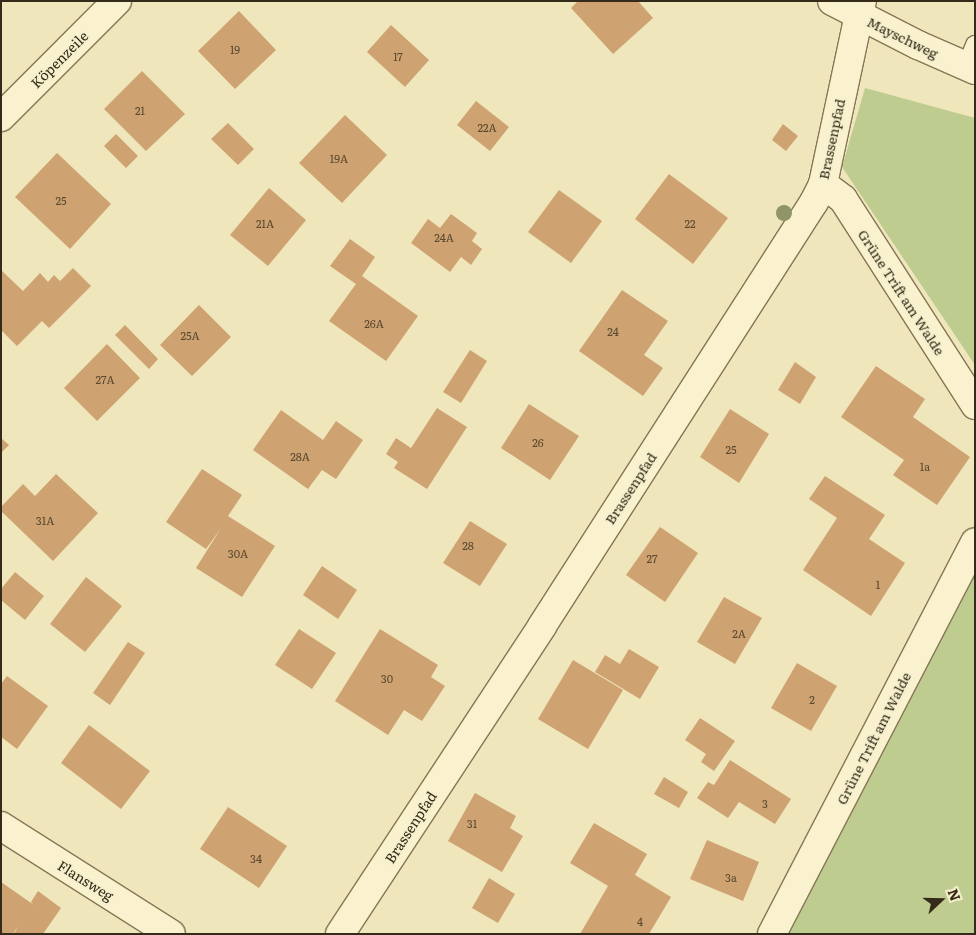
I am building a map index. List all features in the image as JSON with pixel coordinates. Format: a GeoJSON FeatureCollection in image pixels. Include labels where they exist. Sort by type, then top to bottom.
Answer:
{"type":"FeatureCollection","features":[{"type":"Feature","properties":{"kind":"street","name":"Köpenzeile"},"geometry":{"type":"LineString","coordinates":[[1,117],[117,1]]}},
{"type":"Feature","properties":{"kind":"street","name":"Mayschweg"},"geometry":{"type":"LineString","coordinates":[[832,1],[860,8],[972,60]]}},
{"type":"Feature","properties":{"kind":"street","name":"Brassenpfad"},"geometry":{"type":"LineString","coordinates":[[340,934],[552,610],[800,224],[823,184],[860,8]]}},
{"type":"Feature","properties":{"kind":"street","name":"Grüne Trift am Walde"},"geometry":{"type":"LineString","coordinates":[[823,184],[842,199],[975,406]]}},
{"type":"Feature","properties":{"kind":"street","name":"Grüne Trift am Walde"},"geometry":{"type":"LineString","coordinates":[[772,934],[975,542]]}},
{"type":"Feature","properties":{"kind":"street","name":"Flansweg"},"geometry":{"type":"LineString","coordinates":[[1,826],[171,934]]}},
{"type":"Feature","properties":{"kind":"green space"},"geometry":{"type":"Polygon","coordinates":[[[865,88],[975,118],[975,365],[842,167],[865,88]]]}},
{"type":"Feature","properties":{"kind":"green space"},"geometry":{"type":"Polygon","coordinates":[[[975,565],[975,934],[783,934],[975,565]]]}},
{"type":"Feature","properties":{"kind":"building"},"geometry":{"type":"Polygon","coordinates":[[[578,1],[638,1],[653,18],[613,54],[571,8],[578,1]]]}},
{"type":"Feature","properties":{"kind":"building"},"geometry":{"type":"Polygon","coordinates":[[[239,11],[276,50],[235,89],[198,51],[239,11]]]}},
{"type":"Feature","properties":{"kind":"building"},"geometry":{"type":"Polygon","coordinates":[[[391,25],[429,60],[405,87],[367,52],[391,25]]]}},
{"type":"Feature","properties":{"kind":"building"},"geometry":{"type":"Polygon","coordinates":[[[142,71],[185,114],[146,151],[104,109],[142,71]]]}},
{"type":"Feature","properties":{"kind":"building"},"geometry":{"type":"Polygon","coordinates":[[[476,101],[509,127],[490,151],[457,125],[476,101]]]}},
{"type":"Feature","properties":{"kind":"building"},"geometry":{"type":"Polygon","coordinates":[[[345,115],[387,155],[342,203],[299,163],[345,115]]]}},
{"type":"Feature","properties":{"kind":"building"},"geometry":{"type":"Polygon","coordinates":[[[228,123],[254,149],[238,165],[211,139],[228,123]]]}},
{"type":"Feature","properties":{"kind":"building"},"geometry":{"type":"Polygon","coordinates":[[[783,124],[798,136],[786,151],[772,140],[783,124]]]}},
{"type":"Feature","properties":{"kind":"building"},"geometry":{"type":"Polygon","coordinates":[[[116,134],[138,156],[126,168],[104,146],[116,134]]]}},
{"type":"Feature","properties":{"kind":"building"},"geometry":{"type":"Polygon","coordinates":[[[57,153],[111,204],[70,249],[15,197],[57,153]]]}},
{"type":"Feature","properties":{"kind":"building"},"geometry":{"type":"Polygon","coordinates":[[[669,174],[728,218],[693,264],[635,219],[669,174]]]}},
{"type":"Feature","properties":{"kind":"building"},"geometry":{"type":"Polygon","coordinates":[[[269,188],[306,220],[268,266],[230,235],[269,188]]]}},
{"type":"Feature","properties":{"kind":"building"},"geometry":{"type":"Polygon","coordinates":[[[559,190],[602,221],[571,263],[528,232],[559,190]]]}},
{"type":"Feature","properties":{"kind":"building"},"geometry":{"type":"Polygon","coordinates":[[[451,214],[477,233],[472,241],[482,249],[471,265],[461,257],[450,272],[411,243],[428,219],[440,228],[451,214]]]}},
{"type":"Feature","properties":{"kind":"building"},"geometry":{"type":"Polygon","coordinates":[[[350,239],[375,257],[362,276],[418,316],[386,361],[329,321],[356,284],[330,266],[350,239]]]}},
{"type":"Feature","properties":{"kind":"building"},"geometry":{"type":"Polygon","coordinates":[[[73,268],[91,286],[49,328],[42,321],[17,346],[1,330],[1,270],[23,291],[40,273],[48,282],[54,275],[60,281],[73,268]]]}},
{"type":"Feature","properties":{"kind":"building"},"geometry":{"type":"Polygon","coordinates":[[[622,290],[668,321],[644,355],[663,368],[643,396],[579,351],[622,290]]]}},
{"type":"Feature","properties":{"kind":"building"},"geometry":{"type":"Polygon","coordinates":[[[199,305],[231,337],[192,376],[160,345],[199,305]]]}},
{"type":"Feature","properties":{"kind":"building"},"geometry":{"type":"Polygon","coordinates":[[[125,325],[158,359],[149,369],[115,335],[125,325]]]}},
{"type":"Feature","properties":{"kind":"building"},"geometry":{"type":"Polygon","coordinates":[[[107,344],[140,378],[97,421],[64,388],[107,344]]]}},
{"type":"Feature","properties":{"kind":"building"},"geometry":{"type":"Polygon","coordinates":[[[470,350],[487,361],[461,403],[443,392],[470,350]]]}},
{"type":"Feature","properties":{"kind":"building"},"geometry":{"type":"Polygon","coordinates":[[[795,362],[816,377],[800,404],[778,390],[795,362]]]}},
{"type":"Feature","properties":{"kind":"building"},"geometry":{"type":"Polygon","coordinates":[[[876,366],[925,399],[913,417],[970,457],[937,505],[893,475],[904,460],[841,417],[876,366]]]}},
{"type":"Feature","properties":{"kind":"building"},"geometry":{"type":"Polygon","coordinates":[[[529,404],[579,436],[550,480],[501,448],[529,404]]]}},
{"type":"Feature","properties":{"kind":"building"},"geometry":{"type":"Polygon","coordinates":[[[437,408],[467,427],[427,489],[394,468],[398,462],[386,454],[396,438],[411,448],[437,408]]]}},
{"type":"Feature","properties":{"kind":"building"},"geometry":{"type":"Polygon","coordinates":[[[730,409],[769,434],[739,483],[700,457],[730,409]]]}},
{"type":"Feature","properties":{"kind":"building"},"geometry":{"type":"Polygon","coordinates":[[[281,410],[323,440],[336,421],[363,440],[336,479],[322,470],[308,489],[253,450],[281,410]]]}},
{"type":"Feature","properties":{"kind":"building"},"geometry":{"type":"Polygon","coordinates":[[[1,438],[9,445],[1,453],[1,438]]]}},
{"type":"Feature","properties":{"kind":"building"},"geometry":{"type":"Polygon","coordinates":[[[202,469],[242,495],[228,516],[275,546],[242,597],[196,568],[221,528],[206,549],[166,522],[202,469]]]}},
{"type":"Feature","properties":{"kind":"building"},"geometry":{"type":"Polygon","coordinates":[[[56,474],[98,513],[53,561],[1,511],[1,507],[23,484],[35,496],[56,474]]]}},
{"type":"Feature","properties":{"kind":"building"},"geometry":{"type":"Polygon","coordinates":[[[825,476],[885,515],[869,539],[905,563],[871,616],[803,570],[837,518],[809,499],[825,476]]]}},
{"type":"Feature","properties":{"kind":"building"},"geometry":{"type":"Polygon","coordinates":[[[470,521],[507,544],[480,586],[443,563],[470,521]]]}},
{"type":"Feature","properties":{"kind":"building"},"geometry":{"type":"Polygon","coordinates":[[[660,527],[698,553],[665,602],[626,575],[660,527]]]}},
{"type":"Feature","properties":{"kind":"building"},"geometry":{"type":"Polygon","coordinates":[[[322,566],[357,590],[338,619],[303,595],[322,566]]]}},
{"type":"Feature","properties":{"kind":"building"},"geometry":{"type":"Polygon","coordinates":[[[15,572],[44,596],[25,620],[1,600],[1,589],[15,572]]]}},
{"type":"Feature","properties":{"kind":"building"},"geometry":{"type":"Polygon","coordinates":[[[86,577],[122,606],[85,652],[50,624],[86,577]]]}},
{"type":"Feature","properties":{"kind":"building"},"geometry":{"type":"Polygon","coordinates":[[[724,597],[762,618],[735,664],[697,642],[724,597]]]}},
{"type":"Feature","properties":{"kind":"building"},"geometry":{"type":"Polygon","coordinates":[[[299,629],[336,653],[312,689],[275,665],[299,629]]]}},
{"type":"Feature","properties":{"kind":"building"},"geometry":{"type":"Polygon","coordinates":[[[380,629],[438,665],[431,677],[445,686],[422,721],[404,710],[388,735],[335,701],[380,629]]]}},
{"type":"Feature","properties":{"kind":"building"},"geometry":{"type":"Polygon","coordinates":[[[128,642],[145,653],[110,705],[93,693],[128,642]]]}},
{"type":"Feature","properties":{"kind":"building"},"geometry":{"type":"Polygon","coordinates":[[[629,649],[659,667],[640,699],[595,672],[605,655],[620,664],[629,649]]]}},
{"type":"Feature","properties":{"kind":"building"},"geometry":{"type":"Polygon","coordinates":[[[573,660],[623,690],[588,749],[538,719],[573,660]]]}},
{"type":"Feature","properties":{"kind":"building"},"geometry":{"type":"Polygon","coordinates":[[[797,663],[837,686],[811,731],[771,708],[797,663]]]}},
{"type":"Feature","properties":{"kind":"building"},"geometry":{"type":"Polygon","coordinates":[[[7,676],[48,706],[17,749],[1,737],[1,684],[7,676]]]}},
{"type":"Feature","properties":{"kind":"building"},"geometry":{"type":"Polygon","coordinates":[[[700,718],[735,741],[714,771],[701,762],[706,754],[685,740],[700,718]]]}},
{"type":"Feature","properties":{"kind":"building"},"geometry":{"type":"Polygon","coordinates":[[[89,725],[150,771],[121,809],[61,763],[89,725]]]}},
{"type":"Feature","properties":{"kind":"building"},"geometry":{"type":"Polygon","coordinates":[[[730,760],[791,799],[775,824],[739,802],[728,818],[697,798],[708,782],[714,785],[730,760]]]}},
{"type":"Feature","properties":{"kind":"building"},"geometry":{"type":"Polygon","coordinates":[[[664,777],[688,792],[679,808],[654,794],[664,777]]]}},
{"type":"Feature","properties":{"kind":"building"},"geometry":{"type":"Polygon","coordinates":[[[475,793],[516,816],[510,828],[523,836],[502,872],[448,841],[475,793]]]}},
{"type":"Feature","properties":{"kind":"building"},"geometry":{"type":"Polygon","coordinates":[[[228,807],[287,846],[259,888],[200,849],[228,807]]]}},
{"type":"Feature","properties":{"kind":"building"},"geometry":{"type":"Polygon","coordinates":[[[594,823],[647,854],[635,875],[671,897],[649,934],[580,934],[608,886],[570,863],[594,823]]]}},
{"type":"Feature","properties":{"kind":"building"},"geometry":{"type":"Polygon","coordinates":[[[707,840],[759,862],[743,901],[690,879],[707,840]]]}},
{"type":"Feature","properties":{"kind":"building"},"geometry":{"type":"Polygon","coordinates":[[[489,878],[515,894],[498,923],[472,908],[489,878]]]}},
{"type":"Feature","properties":{"kind":"building"},"geometry":{"type":"Polygon","coordinates":[[[1,882],[34,905],[31,902],[38,891],[61,908],[43,934],[14,934],[18,926],[13,934],[1,934],[1,882]]]}}]}
